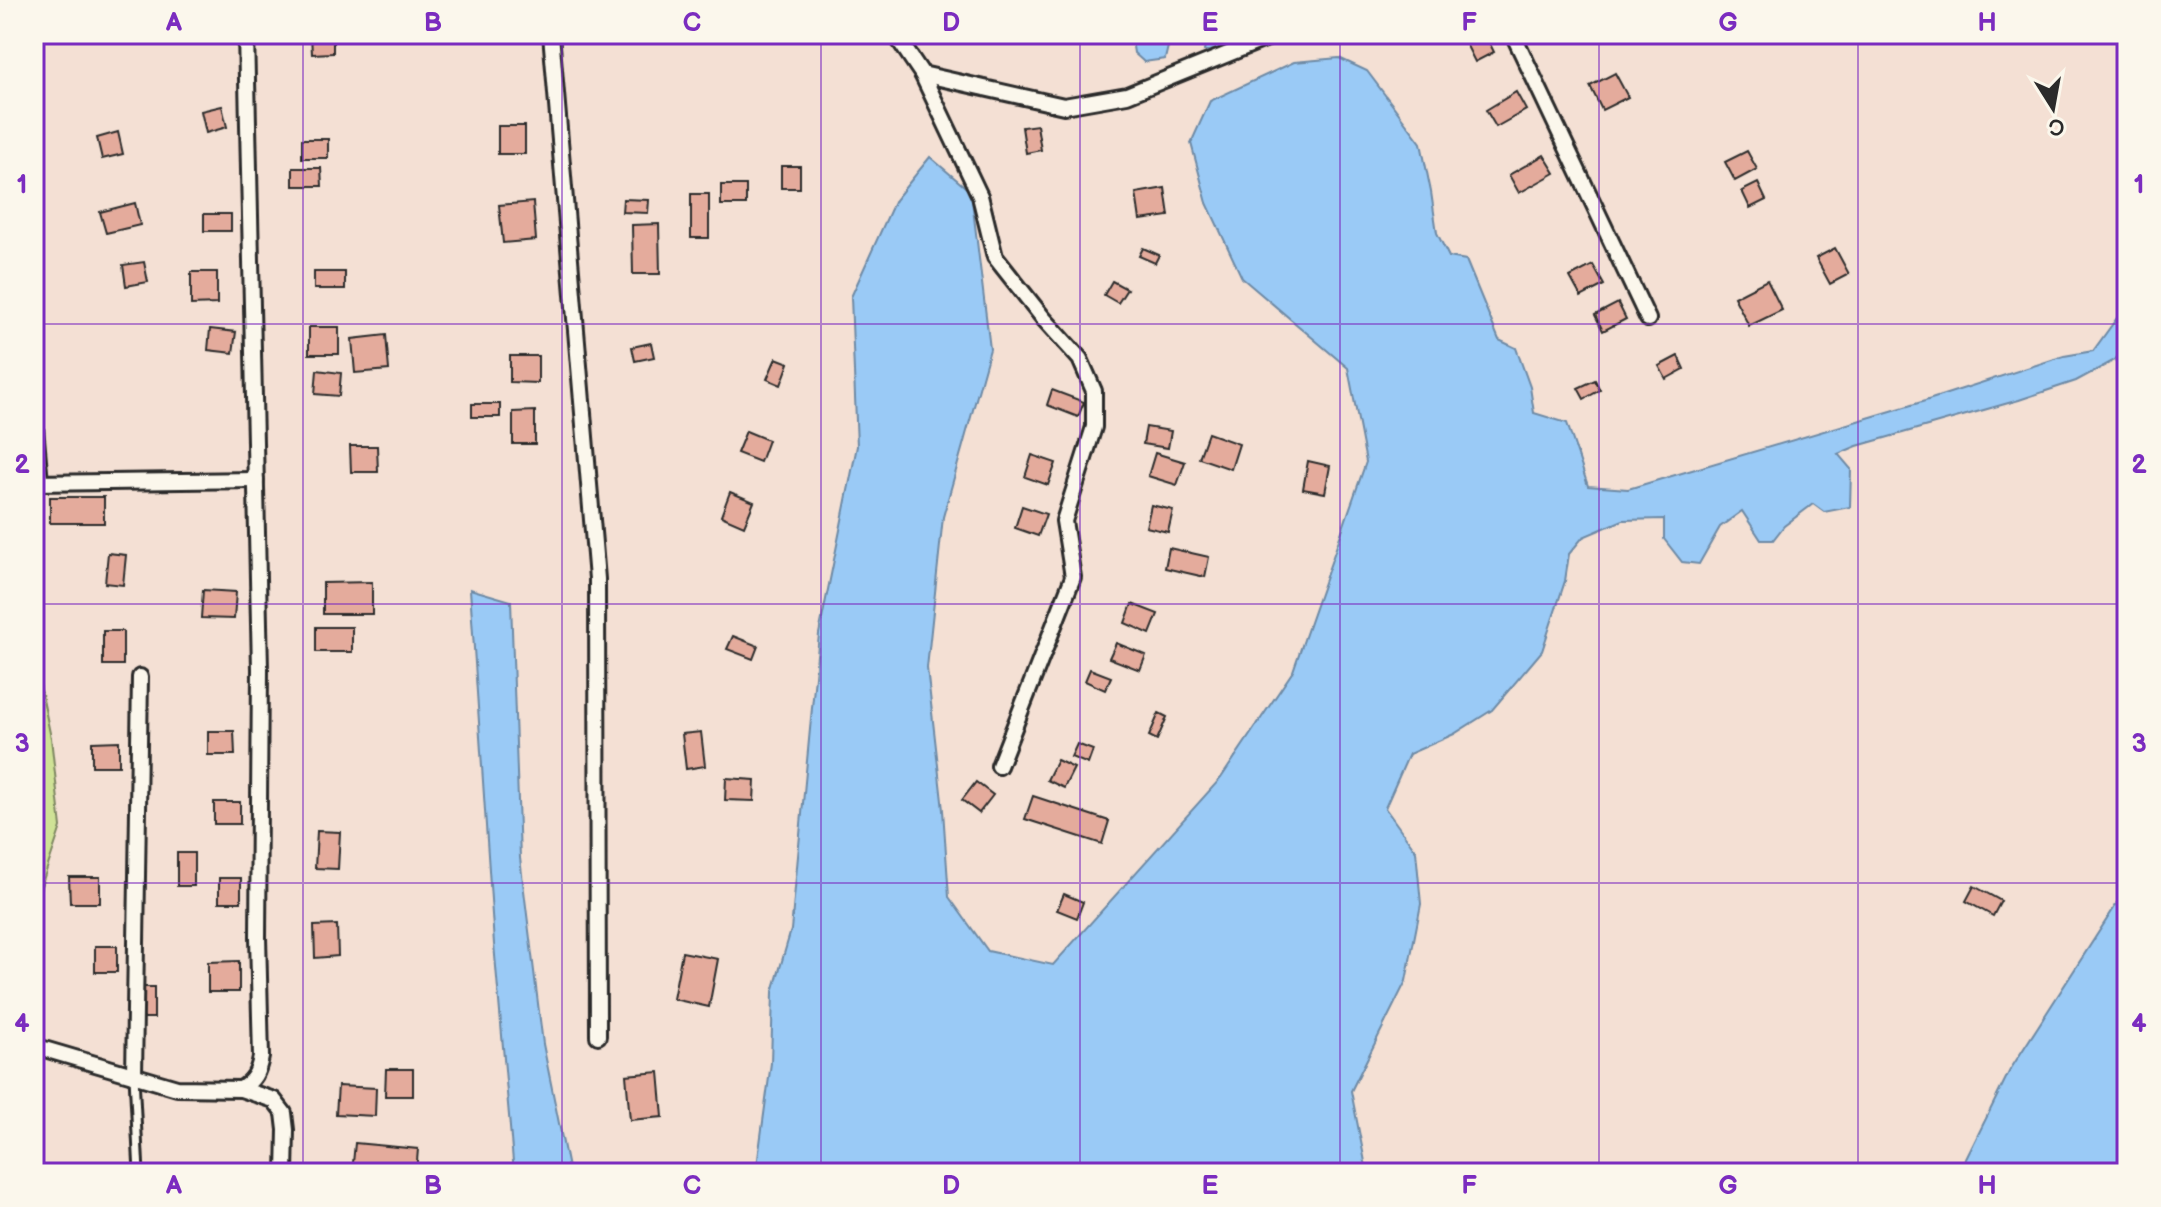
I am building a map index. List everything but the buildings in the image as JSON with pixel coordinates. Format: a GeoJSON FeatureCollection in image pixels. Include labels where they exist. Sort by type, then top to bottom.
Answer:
{"type":"FeatureCollection","features":[{"type":"Feature","properties":{"kind":"street"},"geometry":{"type":"LineString","coordinates":[[241,1089],[253,1081],[261,1057],[258,937],[260,669],[246,34]]}},
{"type":"Feature","properties":{"kind":"street"},"geometry":{"type":"LineString","coordinates":[[551,34],[597,579],[598,1036]]}},
{"type":"Feature","properties":{"kind":"street"},"geometry":{"type":"LineString","coordinates":[[895,34],[922,74],[980,196],[995,257],[1080,359],[1094,391],[1094,427],[1064,521],[1073,577],[999,766]]}},
{"type":"Feature","properties":{"kind":"street"},"geometry":{"type":"LineString","coordinates":[[922,74],[1064,106],[1127,95],[1277,34]]}},
{"type":"Feature","properties":{"kind":"street"},"geometry":{"type":"LineString","coordinates":[[1513,34],[1648,319]]}},
{"type":"Feature","properties":{"kind":"street"},"geometry":{"type":"LineString","coordinates":[[34,416],[37,482],[256,480]]}},
{"type":"Feature","properties":{"kind":"street"},"geometry":{"type":"LineString","coordinates":[[134,1076],[140,677]]}},
{"type":"Feature","properties":{"kind":"street"},"geometry":{"type":"LineString","coordinates":[[34,1046],[177,1088],[241,1089],[274,1100],[284,1113],[285,1173]]}},
{"type":"Feature","properties":{"kind":"lane"},"geometry":{"type":"LineString","coordinates":[[134,1076],[139,1173]]}},
{"type":"Feature","properties":{"kind":"green space"},"geometry":{"type":"Polygon","coordinates":[[[34,656],[51,738],[61,827],[34,907],[34,656]]]}},
{"type":"Feature","properties":{"kind":"water"},"geometry":{"type":"Polygon","coordinates":[[[1131,34],[1171,34],[1165,59],[1144,62],[1134,53],[1131,34]]]}},
{"type":"Feature","properties":{"kind":"water"},"geometry":{"type":"Polygon","coordinates":[[[1207,34],[1232,34],[1233,38],[1220,49],[1204,51],[1207,34]]]}},
{"type":"Feature","properties":{"kind":"water"},"geometry":{"type":"Polygon","coordinates":[[[1339,58],[1367,71],[1421,143],[1437,233],[1449,257],[1466,260],[1499,340],[1516,348],[1530,387],[1534,413],[1567,423],[1588,486],[1628,489],[1925,401],[2064,356],[2093,351],[2127,304],[2127,342],[2115,360],[2076,381],[1838,454],[1851,469],[1850,507],[1824,512],[1813,504],[1784,526],[1773,540],[1761,540],[1742,511],[1720,527],[1699,564],[1682,562],[1664,539],[1664,519],[1623,520],[1583,537],[1569,554],[1565,581],[1542,651],[1492,710],[1454,734],[1409,754],[1385,808],[1416,851],[1421,904],[1406,981],[1351,1091],[1366,1167],[1374,1173],[756,1173],[771,1063],[773,992],[791,930],[819,634],[857,446],[851,297],[895,200],[930,157],[971,192],[990,349],[943,517],[927,668],[949,897],[988,951],[1053,965],[1221,778],[1293,671],[1366,462],[1348,368],[1242,278],[1207,203],[1191,143],[1210,101],[1294,62],[1339,58]]]}},
{"type":"Feature","properties":{"kind":"water"},"geometry":{"type":"Polygon","coordinates":[[[470,589],[511,601],[520,858],[543,1044],[569,1173],[514,1173],[494,944],[470,589]]]}},
{"type":"Feature","properties":{"kind":"water"},"geometry":{"type":"Polygon","coordinates":[[[2127,888],[2127,1173],[1959,1173],[2010,1070],[2127,888]]]}}]}
